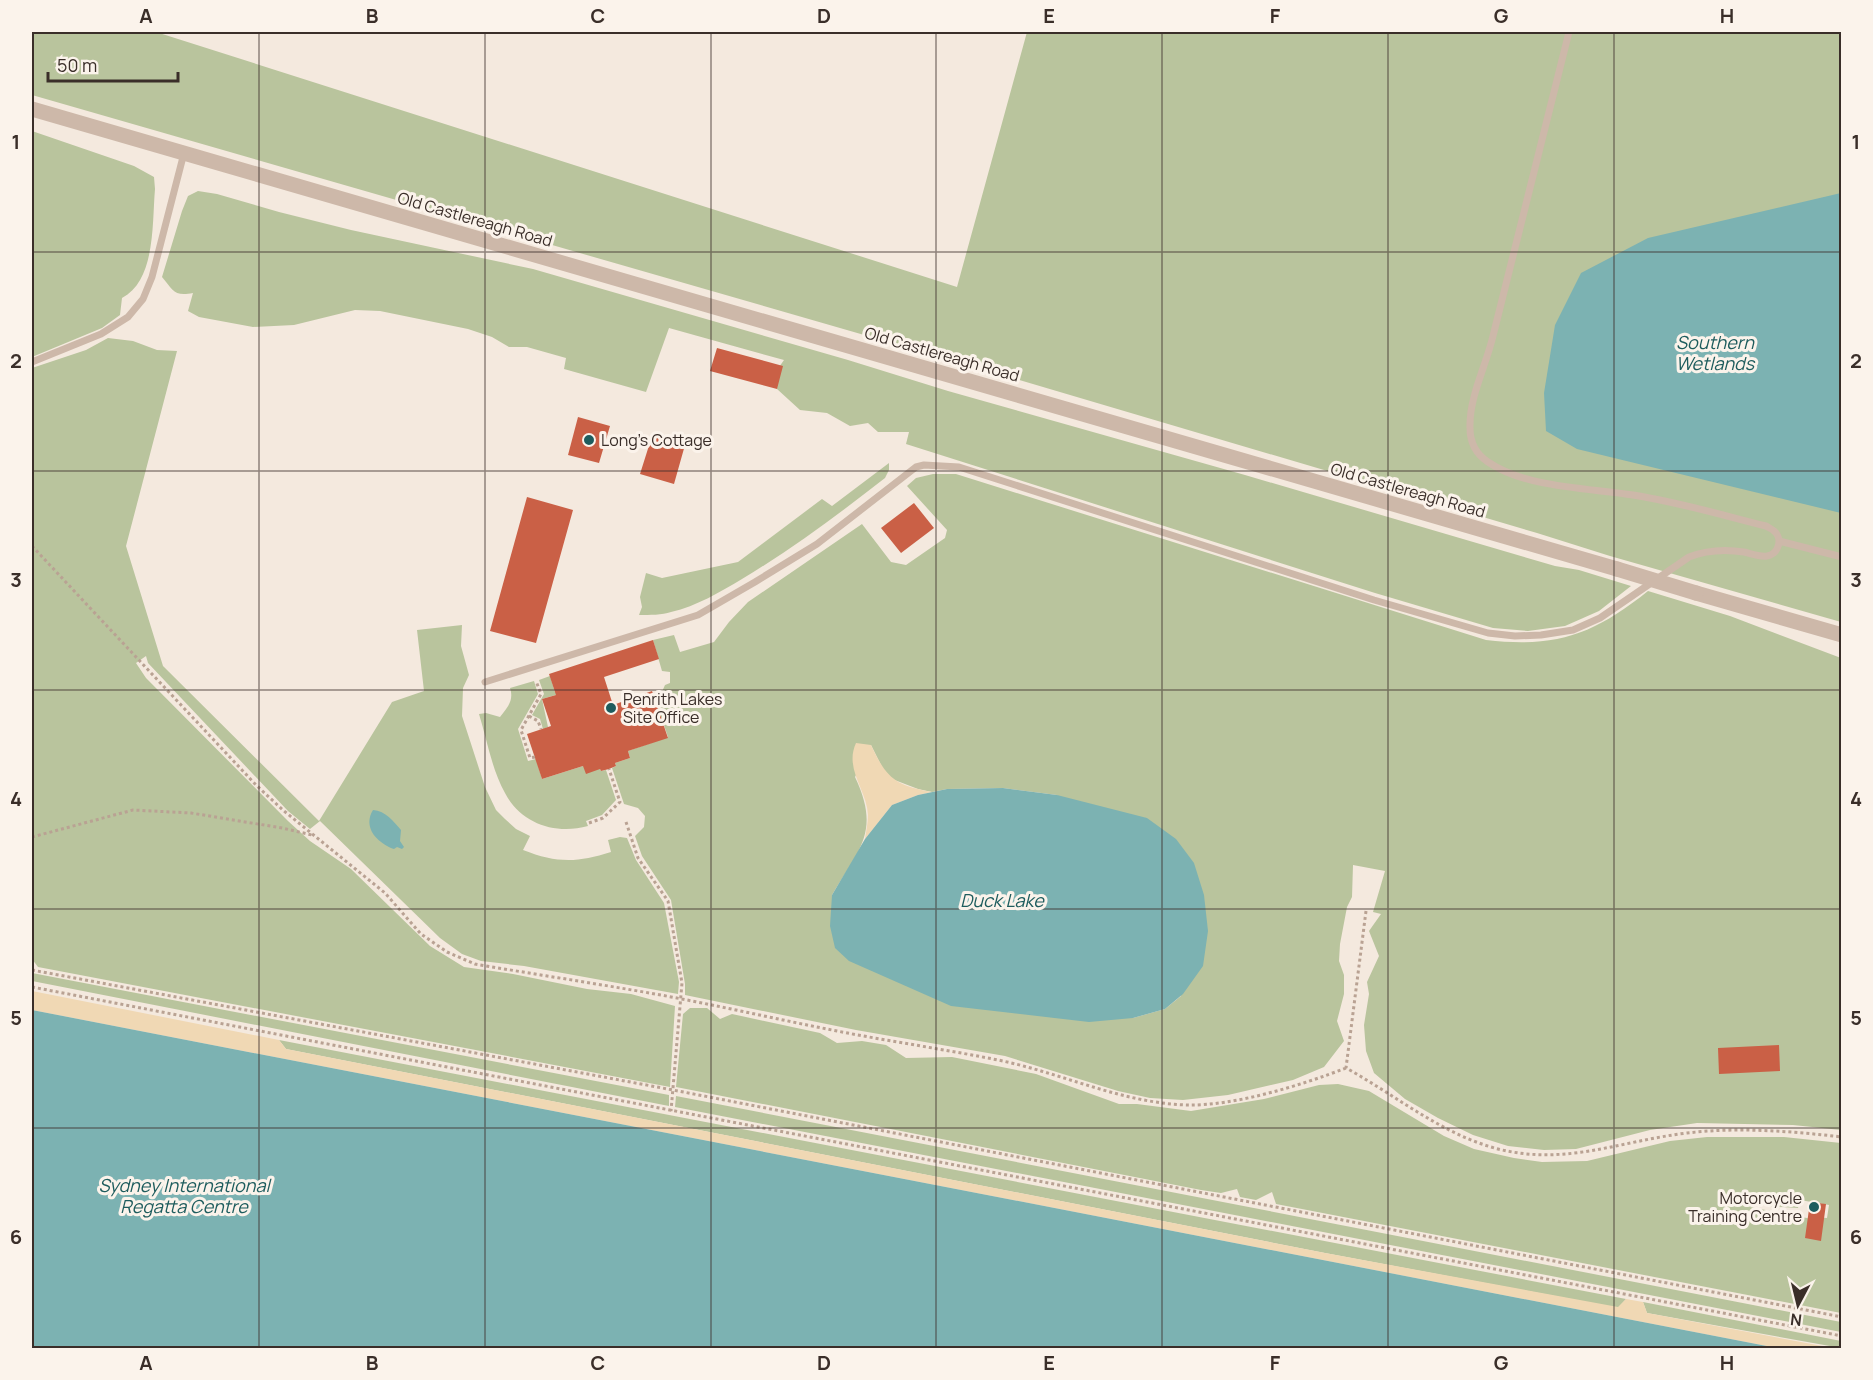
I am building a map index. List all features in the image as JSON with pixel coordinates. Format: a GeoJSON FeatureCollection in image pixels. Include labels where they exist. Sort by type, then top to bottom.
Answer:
{"type":"FeatureCollection","features":[{"type":"Feature","properties":{"kind":"street","name":"Old Castlereagh Road"},"geometry":{"type":"LineString","coordinates":[[32,109],[1842,635]]}},
{"type":"Feature","properties":{"kind":"lane"},"geometry":{"type":"LineString","coordinates":[[485,682],[698,615],[817,544],[916,467],[924,465],[959,467],[1374,600],[1488,633],[1515,636],[1572,630],[1600,618],[1670,570],[1701,552],[1722,550],[1765,556],[1773,554],[1778,548],[1779,541],[1776,532],[1766,526],[1635,495],[1554,485],[1508,473],[1482,458],[1471,441],[1471,413],[1491,344],[1569,32]]}},
{"type":"Feature","properties":{"kind":"lane"},"geometry":{"type":"LineString","coordinates":[[32,362],[101,334],[129,317],[143,299],[152,277],[184,153]]}},
{"type":"Feature","properties":{"kind":"lane"},"geometry":{"type":"LineString","coordinates":[[1779,541],[1842,557]]}},
{"type":"Feature","properties":{"kind":"path"},"geometry":{"type":"LineString","coordinates":[[32,546],[256,785],[385,893],[421,934],[459,958],[475,964],[681,999],[824,1029],[1009,1062],[1122,1096],[1153,1102],[1189,1105],[1219,1102],[1317,1079],[1346,1068],[1377,1085],[1417,1113],[1458,1135],[1501,1150],[1528,1154],[1572,1155],[1664,1136],[1718,1130],[1797,1132],[1842,1137]]}},
{"type":"Feature","properties":{"kind":"path"},"geometry":{"type":"LineString","coordinates":[[535,757],[530,758],[521,730],[541,694],[536,681]]}},
{"type":"Feature","properties":{"kind":"path"},"geometry":{"type":"LineString","coordinates":[[529,716],[538,721],[541,729]]}},
{"type":"Feature","properties":{"kind":"path"},"geometry":{"type":"LineString","coordinates":[[589,823],[603,818],[620,802],[609,769]]}},
{"type":"Feature","properties":{"kind":"path"},"geometry":{"type":"LineString","coordinates":[[32,837],[133,810],[191,813],[313,835]]}},
{"type":"Feature","properties":{"kind":"path"},"geometry":{"type":"LineString","coordinates":[[627,822],[638,858],[668,901],[682,983],[671,1111]]}},
{"type":"Feature","properties":{"kind":"path"},"geometry":{"type":"LineString","coordinates":[[1346,1068],[1366,911]]}},
{"type":"Feature","properties":{"kind":"path"},"geometry":{"type":"LineString","coordinates":[[32,969],[673,1090],[1842,1317]]}},
{"type":"Feature","properties":{"kind":"path"},"geometry":{"type":"LineString","coordinates":[[32,987],[1842,1336]]}},
{"type":"Feature","properties":{"kind":"green space"},"geometry":{"type":"Polygon","coordinates":[[[32,32],[156,32],[957,287],[1027,32],[1841,32],[1841,622],[1610,556],[982,369],[32,95],[32,32]]]}},
{"type":"Feature","properties":{"kind":"green space"},"geometry":{"type":"Polygon","coordinates":[[[32,131],[134,166],[154,177],[155,189],[147,265],[133,290],[122,298],[120,315],[102,328],[32,357],[32,131]]]}},
{"type":"Feature","properties":{"kind":"green space"},"geometry":{"type":"Polygon","coordinates":[[[198,191],[351,230],[533,269],[948,391],[1631,586],[1599,611],[1565,626],[1528,631],[1493,628],[1375,593],[906,444],[909,432],[878,432],[868,423],[850,426],[827,413],[800,410],[777,389],[777,370],[784,360],[669,328],[646,392],[564,369],[566,358],[527,347],[509,347],[492,337],[468,329],[380,311],[355,310],[294,325],[253,327],[199,317],[188,311],[193,293],[178,293],[162,277],[188,196],[198,191]]]}},
{"type":"Feature","properties":{"kind":"green space"},"geometry":{"type":"Polygon","coordinates":[[[108,338],[133,341],[157,350],[177,351],[126,546],[163,666],[319,821],[392,702],[424,691],[417,630],[462,625],[461,646],[469,675],[463,688],[462,716],[485,787],[496,810],[516,829],[530,836],[523,850],[546,857],[577,860],[599,856],[611,852],[608,840],[627,838],[636,860],[664,903],[679,982],[678,994],[524,966],[481,961],[462,954],[440,938],[320,821],[310,829],[288,811],[148,663],[146,656],[136,663],[146,678],[288,821],[310,841],[351,869],[430,946],[464,967],[587,989],[631,994],[675,1006],[670,1087],[38,967],[32,959],[32,368],[86,350],[108,338]]]}},
{"type":"Feature","properties":{"kind":"green space"},"geometry":{"type":"Polygon","coordinates":[[[889,463],[889,470],[885,478],[815,531],[742,579],[690,606],[664,614],[639,615],[642,607],[640,597],[646,573],[662,578],[738,562],[822,499],[832,506],[889,463]]]}},
{"type":"Feature","properties":{"kind":"green space"},"geometry":{"type":"Polygon","coordinates":[[[933,474],[956,474],[1486,640],[1533,642],[1573,635],[1609,618],[1648,591],[1730,616],[1841,658],[1841,1130],[1793,1125],[1697,1123],[1650,1130],[1576,1149],[1544,1150],[1508,1146],[1473,1135],[1438,1118],[1405,1099],[1374,1073],[1366,1051],[1364,1025],[1369,994],[1367,982],[1379,956],[1369,931],[1381,914],[1373,912],[1385,871],[1353,865],[1352,897],[1347,907],[1339,961],[1344,975],[1344,994],[1337,1021],[1344,1041],[1324,1067],[1293,1080],[1228,1095],[1183,1100],[1150,1098],[1118,1091],[1005,1056],[856,1030],[685,995],[671,900],[642,856],[635,836],[644,827],[645,816],[638,808],[624,804],[612,768],[616,766],[615,763],[630,758],[628,751],[668,737],[654,696],[661,694],[665,685],[670,683],[670,672],[662,671],[653,640],[674,635],[680,652],[714,642],[748,602],[862,524],[891,562],[906,565],[945,538],[947,530],[907,486],[916,478],[933,474]],[[871,745],[855,777],[863,796],[866,812],[863,839],[858,852],[832,895],[1133,1018],[1165,1009],[1181,996],[1057,795],[1003,788],[947,789],[932,792],[892,779],[883,769],[871,745]]]}},
{"type":"Feature","properties":{"kind":"green space"},"geometry":{"type":"Polygon","coordinates":[[[550,676],[555,692],[559,694],[542,699],[548,727],[543,729],[540,719],[532,715],[544,694],[539,680],[550,676]]]}},
{"type":"Feature","properties":{"kind":"green space"},"geometry":{"type":"Polygon","coordinates":[[[534,681],[538,694],[518,729],[528,761],[536,759],[542,779],[583,766],[601,771],[606,770],[616,800],[602,815],[586,821],[588,826],[552,828],[530,819],[512,804],[497,775],[479,714],[486,713],[500,717],[511,700],[510,688],[534,681]]]}},
{"type":"Feature","properties":{"kind":"green space"},"geometry":{"type":"Polygon","coordinates":[[[32,973],[669,1095],[669,1106],[32,981],[32,973]]]}},
{"type":"Feature","properties":{"kind":"green space"},"geometry":{"type":"Polygon","coordinates":[[[690,1008],[707,1008],[720,1019],[732,1014],[820,1033],[837,1043],[862,1041],[886,1045],[906,1058],[952,1057],[1036,1074],[1119,1104],[1191,1111],[1264,1099],[1319,1085],[1338,1084],[1369,1091],[1444,1136],[1474,1149],[1542,1162],[1587,1161],[1670,1141],[1707,1137],[1784,1137],[1841,1143],[1841,1313],[1276,1204],[1272,1192],[1256,1200],[1240,1197],[1237,1189],[1221,1193],[1201,1190],[676,1087],[683,1014],[690,1008]],[[1800,1200],[1798,1208],[1768,1206],[1761,1201],[1750,1207],[1812,1219],[1812,1217],[1827,1218],[1829,1205],[1800,1200]]]}},
{"type":"Feature","properties":{"kind":"green space"},"geometry":{"type":"Polygon","coordinates":[[[279,1040],[1626,1299],[1618,1308],[1325,1253],[286,1049],[279,1040]]]}},
{"type":"Feature","properties":{"kind":"green space"},"geometry":{"type":"Polygon","coordinates":[[[676,1096],[1841,1322],[1841,1332],[675,1107],[676,1096]]]}},
{"type":"Feature","properties":{"kind":"green space"},"geometry":{"type":"Polygon","coordinates":[[[1643,1302],[1841,1341],[1841,1348],[1647,1313],[1643,1302]]]}},
{"type":"Feature","properties":{"kind":"sand"},"geometry":{"type":"Polygon","coordinates":[[[856,743],[871,745],[882,766],[894,779],[932,792],[892,805],[865,839],[868,815],[854,771],[853,753],[856,743]]]}},
{"type":"Feature","properties":{"kind":"sand"},"geometry":{"type":"Polygon","coordinates":[[[32,991],[279,1040],[286,1049],[1325,1253],[1618,1307],[1626,1299],[1643,1302],[1647,1313],[1833,1348],[1777,1348],[32,1010],[32,991]]]}},
{"type":"Feature","properties":{"kind":"water","name":"Southern Wetlands"},"geometry":{"type":"Polygon","coordinates":[[[1841,193],[1841,513],[1577,449],[1546,431],[1544,393],[1555,325],[1581,273],[1648,238],[1841,193]]]}},
{"type":"Feature","properties":{"kind":"water","name":"Duck Lake"},"geometry":{"type":"Polygon","coordinates":[[[1003,788],[1057,795],[1147,818],[1176,839],[1194,863],[1204,895],[1208,931],[1203,966],[1183,994],[1165,1009],[1133,1018],[1089,1022],[951,1006],[849,961],[835,948],[830,926],[832,895],[865,839],[892,805],[918,795],[947,789],[1003,788]]]}},
{"type":"Feature","properties":{"kind":"water"},"geometry":{"type":"Polygon","coordinates":[[[373,810],[385,814],[401,830],[400,841],[404,847],[402,849],[397,847],[394,849],[382,843],[373,834],[369,823],[373,810]]]}},
{"type":"Feature","properties":{"kind":"water","name":"Sydney International Regatta Centre"},"geometry":{"type":"Polygon","coordinates":[[[32,1010],[1777,1348],[32,1348],[32,1010]]]}},
{"type":"Feature","properties":{"kind":"building"},"geometry":{"type":"Polygon","coordinates":[[[717,348],[783,366],[777,389],[710,371],[717,348]]]}},
{"type":"Feature","properties":{"kind":"building","name":"Long's Cottage"},"geometry":{"type":"Polygon","coordinates":[[[578,417],[610,426],[599,463],[568,455],[578,417]]]}},
{"type":"Feature","properties":{"kind":"building"},"geometry":{"type":"Polygon","coordinates":[[[652,436],[685,445],[674,484],[640,474],[652,436]]]}},
{"type":"Feature","properties":{"kind":"building"},"geometry":{"type":"Polygon","coordinates":[[[527,497],[573,510],[536,643],[490,631],[527,497]]]}},
{"type":"Feature","properties":{"kind":"building"},"geometry":{"type":"Polygon","coordinates":[[[914,503],[934,528],[901,553],[881,528],[914,503]]]}},
{"type":"Feature","properties":{"kind":"building","name":"Penrith Lakes Site Office"},"geometry":{"type":"Polygon","coordinates":[[[653,640],[659,659],[604,677],[613,705],[652,691],[668,738],[628,751],[630,758],[615,763],[616,766],[609,769],[601,771],[600,769],[586,774],[583,766],[542,779],[527,734],[551,726],[542,699],[556,695],[549,674],[653,640]]]}},
{"type":"Feature","properties":{"kind":"building"},"geometry":{"type":"Polygon","coordinates":[[[1779,1045],[1780,1071],[1719,1074],[1718,1048],[1779,1045]]]}},
{"type":"Feature","properties":{"kind":"building"},"geometry":{"type":"Polygon","coordinates":[[[1810,1202],[1826,1204],[1821,1241],[1805,1238],[1810,1202]]]}},
{"type":"Feature","properties":{"kind":"place","name":"Long's Cottage"},"geometry":{"type":"Point","coordinates":[589,440]}},
{"type":"Feature","properties":{"kind":"place","name":"Penrith Lakes Site Office"},"geometry":{"type":"Point","coordinates":[611,708]}},
{"type":"Feature","properties":{"kind":"place","name":"Motorcycle Training Centre"},"geometry":{"type":"Point","coordinates":[1814,1207]}}]}
